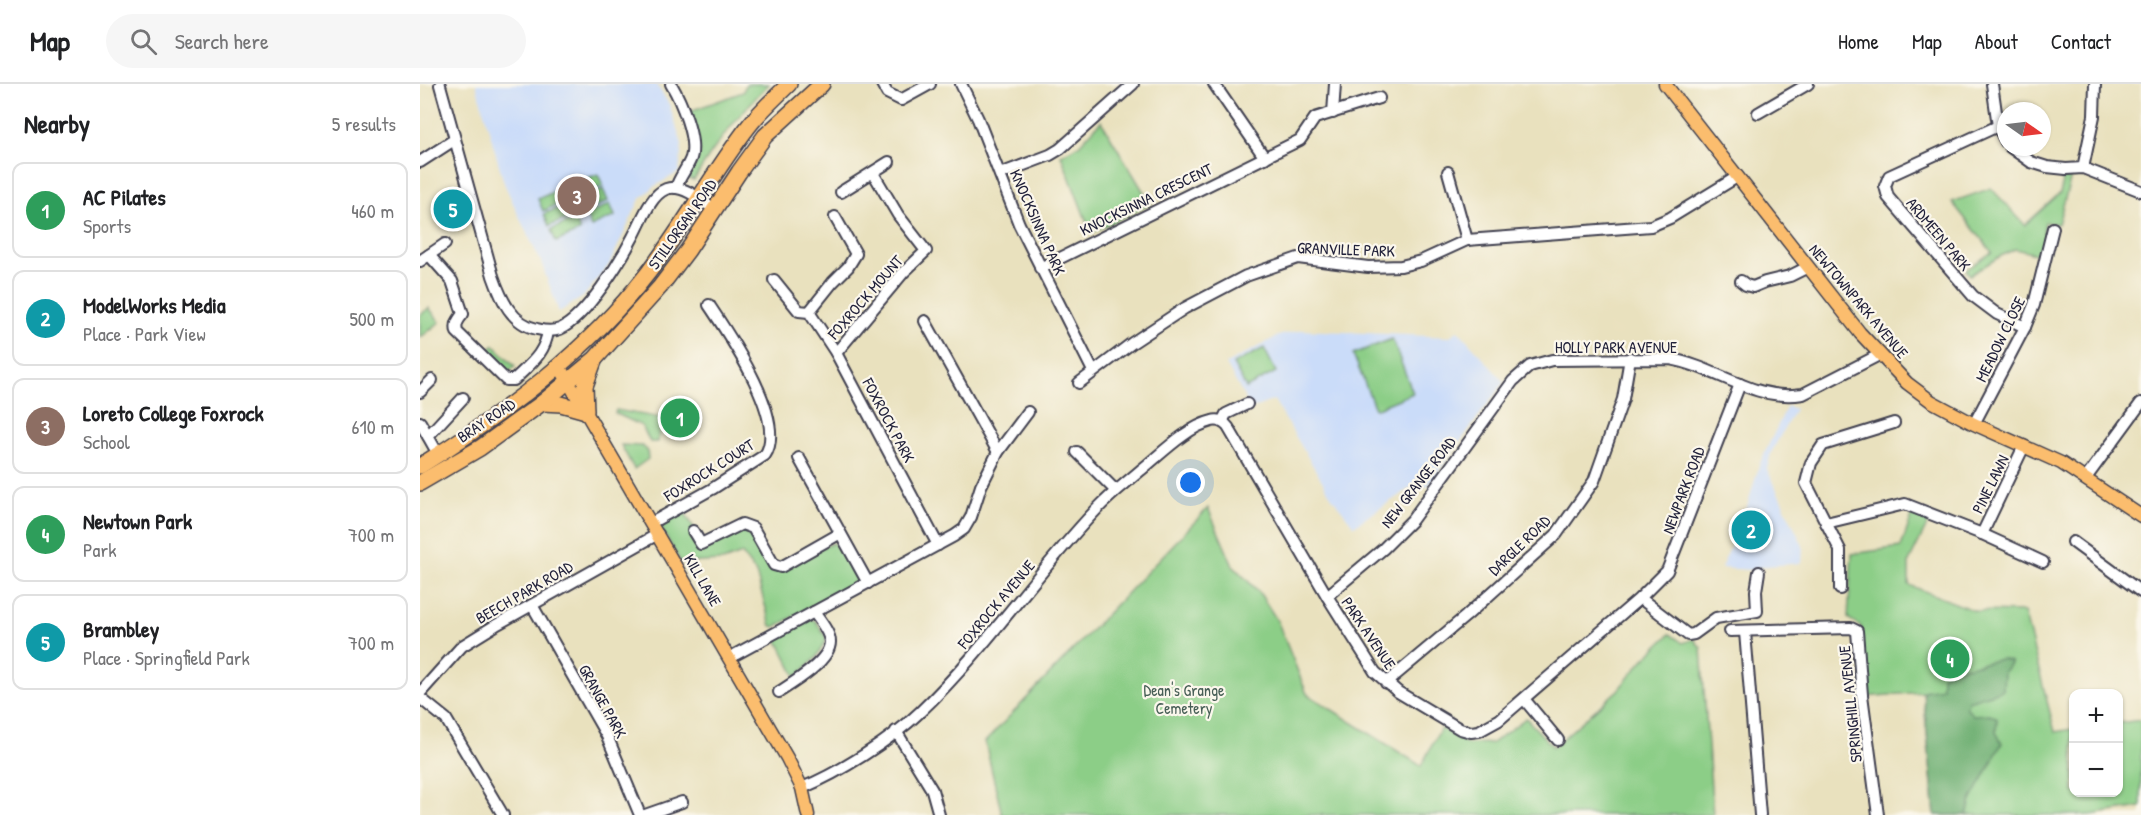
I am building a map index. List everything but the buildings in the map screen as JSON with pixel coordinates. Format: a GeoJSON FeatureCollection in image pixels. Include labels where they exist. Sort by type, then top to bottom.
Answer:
{"type":"FeatureCollection","features":[{"type":"Feature","properties":{"kind":"highway","name":"STILLORGAN ROAD"},"geometry":{"type":"LineString","coordinates":[[553,370],[610,319],[660,258],[750,125],[789,84]]}},
{"type":"Feature","properties":{"kind":"highway","name":"STILLORGAN ROAD"},"geometry":{"type":"LineString","coordinates":[[569,382],[595,359],[651,299],[765,136],[822,84]]}},
{"type":"Feature","properties":{"kind":"highway"},"geometry":{"type":"LineString","coordinates":[[542,403],[561,404],[586,411],[585,386],[595,359]]}},
{"type":"Feature","properties":{"kind":"highway","name":"BRAY ROAD"},"geometry":{"type":"LineString","coordinates":[[420,466],[490,421],[553,370]]}},
{"type":"Feature","properties":{"kind":"highway","name":"BRAY ROAD"},"geometry":{"type":"LineString","coordinates":[[420,483],[480,448],[569,382]]}},
{"type":"Feature","properties":{"kind":"main road","name":"NEWTOWNPARK AVENUE"},"geometry":{"type":"LineString","coordinates":[[1665,84],[1879,355],[1907,382],[1931,401],[1974,424],[2061,463],[2141,516]]}},
{"type":"Feature","properties":{"kind":"main road","name":"KILL LANE"},"geometry":{"type":"LineString","coordinates":[[553,370],[569,382],[787,758],[802,788],[808,815]]}},
{"type":"Feature","properties":{"kind":"street"},"geometry":{"type":"LineString","coordinates":[[671,84],[684,112],[693,143],[689,162],[679,177],[676,188]]}},
{"type":"Feature","properties":{"kind":"street"},"geometry":{"type":"LineString","coordinates":[[882,84],[887,93],[901,100],[930,84]]}},
{"type":"Feature","properties":{"kind":"street","name":"KNOCKSINNA PARK"},"geometry":{"type":"LineString","coordinates":[[961,84],[978,119],[1019,225],[1093,371]]}},
{"type":"Feature","properties":{"kind":"street"},"geometry":{"type":"LineString","coordinates":[[1000,174],[1060,149],[1133,84]]}},
{"type":"Feature","properties":{"kind":"street"},"geometry":{"type":"LineString","coordinates":[[1214,84],[1265,158]]}},
{"type":"Feature","properties":{"kind":"street"},"geometry":{"type":"LineString","coordinates":[[1335,84],[1333,112],[1379,98]]}},
{"type":"Feature","properties":{"kind":"street"},"geometry":{"type":"LineString","coordinates":[[1758,113],[1808,84]]}},
{"type":"Feature","properties":{"kind":"street"},"geometry":{"type":"LineString","coordinates":[[1992,84],[1997,119]]}},
{"type":"Feature","properties":{"kind":"street"},"geometry":{"type":"LineString","coordinates":[[2083,168],[2094,116],[2095,84]]}},
{"type":"Feature","properties":{"kind":"street"},"geometry":{"type":"LineString","coordinates":[[440,85],[499,293],[519,322],[548,331],[558,330],[566,325],[600,290],[621,260],[656,198],[668,188],[676,188],[700,199],[715,210]]}},
{"type":"Feature","properties":{"kind":"street","name":"KNOCKSINNA CRESCENT"},"geometry":{"type":"LineString","coordinates":[[1041,268],[1300,140],[1316,118],[1333,112]]}},
{"type":"Feature","properties":{"kind":"street","name":"ARDMEEN PARK"},"geometry":{"type":"LineString","coordinates":[[1997,126],[1889,176],[1885,186],[1888,197],[1973,296],[1997,314],[2025,327]]}},
{"type":"Feature","properties":{"kind":"street"},"geometry":{"type":"LineString","coordinates":[[420,162],[454,140]]}},
{"type":"Feature","properties":{"kind":"street"},"geometry":{"type":"LineString","coordinates":[[2023,156],[2031,162],[2047,167],[2083,168],[2141,191]]}},
{"type":"Feature","properties":{"kind":"street"},"geometry":{"type":"LineString","coordinates":[[841,192],[889,162]]}},
{"type":"Feature","properties":{"kind":"street"},"geometry":{"type":"LineString","coordinates":[[1448,172],[1467,240]]}},
{"type":"Feature","properties":{"kind":"street","name":"FOXROCK MOUNT"},"geometry":{"type":"LineString","coordinates":[[836,353],[903,273],[926,251],[898,215],[873,173]]}},
{"type":"Feature","properties":{"kind":"street","name":"GRANVILLE PARK"},"geometry":{"type":"LineString","coordinates":[[1079,383],[1132,343],[1185,308],[1246,276],[1298,258],[1368,267],[1401,266],[1421,261],[1467,240],[1651,226],[1670,218],[1737,177]]}},
{"type":"Feature","properties":{"kind":"street"},"geometry":{"type":"LineString","coordinates":[[813,308],[848,267],[856,254],[835,217]]}},
{"type":"Feature","properties":{"kind":"street","name":"MEADOW CLOSE"},"geometry":{"type":"LineString","coordinates":[[1974,424],[2025,327],[2034,305],[2053,228]]}},
{"type":"Feature","properties":{"kind":"street"},"geometry":{"type":"LineString","coordinates":[[445,244],[425,258],[455,287],[463,314],[458,320],[457,332],[506,380],[514,380],[542,354],[548,331]]}},
{"type":"Feature","properties":{"kind":"street"},"geometry":{"type":"LineString","coordinates":[[1740,281],[1753,287],[1790,276],[1808,267]]}},
{"type":"Feature","properties":{"kind":"street","name":"FOXROCK PARK"},"geometry":{"type":"LineString","coordinates":[[774,280],[799,311],[813,308],[938,545]]}},
{"type":"Feature","properties":{"kind":"street","name":"FOXROCK COURT"},"geometry":{"type":"LineString","coordinates":[[651,523],[712,489],[765,455],[770,447],[771,437],[767,414],[755,383],[709,304]]}},
{"type":"Feature","properties":{"kind":"street"},"geometry":{"type":"LineString","coordinates":[[925,321],[998,452]]}},
{"type":"Feature","properties":{"kind":"street","name":"HOLLY PARK AVENUE"},"geometry":{"type":"LineString","coordinates":[[1498,402],[1513,381],[1530,366],[1552,360],[1670,359],[1688,362],[1740,384],[1780,396],[1803,394],[1879,355]]}},
{"type":"Feature","properties":{"kind":"street","name":"DARGLE ROAD"},"geometry":{"type":"LineString","coordinates":[[1386,683],[1466,616],[1556,535],[1594,481],[1623,399],[1630,358]]}},
{"type":"Feature","properties":{"kind":"street"},"geometry":{"type":"LineString","coordinates":[[420,392],[432,380]]}},
{"type":"Feature","properties":{"kind":"street","name":"NEWPARK ROAD"},"geometry":{"type":"LineString","coordinates":[[1479,731],[1499,720],[1524,699],[1641,598],[1667,571],[1740,384]]}},
{"type":"Feature","properties":{"kind":"street"},"geometry":{"type":"LineString","coordinates":[[428,436],[463,398]]}},
{"type":"Feature","properties":{"kind":"street","name":"NEW GRANGE ROAD"},"geometry":{"type":"LineString","coordinates":[[1326,596],[1383,549],[1412,520],[1498,402]]}},
{"type":"Feature","properties":{"kind":"street"},"geometry":{"type":"LineString","coordinates":[[2086,478],[2141,403]]}},
{"type":"Feature","properties":{"kind":"street","name":"FOXROCK AVENUE"},"geometry":{"type":"LineString","coordinates":[[802,788],[858,759],[918,714],[948,685],[1115,490],[1191,432],[1212,421],[1222,422],[1226,414],[1247,404]]}},
{"type":"Feature","properties":{"kind":"street"},"geometry":{"type":"LineString","coordinates":[[729,658],[964,529],[971,517],[981,486],[998,452],[1028,412]]}},
{"type":"Feature","properties":{"kind":"street"},"geometry":{"type":"LineString","coordinates":[[420,422],[438,454]]}},
{"type":"Feature","properties":{"kind":"street","name":"PARK AVENUE"},"geometry":{"type":"LineString","coordinates":[[1222,422],[1228,427],[1326,596],[1375,672],[1386,683],[1460,729],[1471,732],[1479,731]]}},
{"type":"Feature","properties":{"kind":"street"},"geometry":{"type":"LineString","coordinates":[[1840,589],[1840,550],[1806,483],[1811,463],[1823,445],[1894,423]]}},
{"type":"Feature","properties":{"kind":"street","name":"PINE LAWN"},"geometry":{"type":"LineString","coordinates":[[1982,534],[2025,446]]}},
{"type":"Feature","properties":{"kind":"street"},"geometry":{"type":"LineString","coordinates":[[1077,452],[1115,490]]}},
{"type":"Feature","properties":{"kind":"street"},"geometry":{"type":"LineString","coordinates":[[799,458],[868,583]]}},
{"type":"Feature","properties":{"kind":"street","name":"PINE LAWN"},"geometry":{"type":"LineString","coordinates":[[1826,523],[1905,504],[1982,534],[2043,562]]}},
{"type":"Feature","properties":{"kind":"street"},"geometry":{"type":"LineString","coordinates":[[693,531],[701,544],[742,524],[753,528],[774,565],[782,567],[839,534]]}},
{"type":"Feature","properties":{"kind":"street","name":"BEECH PARK ROAD"},"geometry":{"type":"LineString","coordinates":[[420,693],[462,646],[658,534]]}},
{"type":"Feature","properties":{"kind":"street"},"geometry":{"type":"LineString","coordinates":[[2073,542],[2141,592]]}},
{"type":"Feature","properties":{"kind":"street"},"geometry":{"type":"LineString","coordinates":[[1641,598],[1688,635],[1694,634],[1716,618],[1757,611],[1756,591],[1759,572]]}},
{"type":"Feature","properties":{"kind":"street","name":"GRANGE PARK"},"geometry":{"type":"LineString","coordinates":[[532,605],[607,736],[642,815],[682,802]]}},
{"type":"Feature","properties":{"kind":"street"},"geometry":{"type":"LineString","coordinates":[[779,692],[806,675],[830,643],[827,633],[814,612]]}},
{"type":"Feature","properties":{"kind":"street","name":"SPRINGHILL AVENUE"},"geometry":{"type":"LineString","coordinates":[[1730,632],[1851,628],[1857,631],[1862,695],[1878,815]]}},
{"type":"Feature","properties":{"kind":"street"},"geometry":{"type":"LineString","coordinates":[[1745,632],[1760,815]]}},
{"type":"Feature","properties":{"kind":"street"},"geometry":{"type":"LineString","coordinates":[[420,698],[446,719],[503,815]]}},
{"type":"Feature","properties":{"kind":"street"},"geometry":{"type":"LineString","coordinates":[[1524,699],[1558,740]]}},
{"type":"Feature","properties":{"kind":"street"},"geometry":{"type":"LineString","coordinates":[[896,731],[932,790],[939,815]]}},
{"type":"Feature","properties":{"kind":"shaded area"},"geometry":{"type":"Polygon","coordinates":[[[476,84],[656,84],[669,104],[682,144],[679,172],[655,186],[640,199],[609,265],[583,297],[559,312],[541,262],[504,183],[476,84]]]}},
{"type":"Feature","properties":{"kind":"shaded area"},"geometry":{"type":"Polygon","coordinates":[[[1302,330],[1449,337],[1458,330],[1504,382],[1427,487],[1419,482],[1354,526],[1331,496],[1274,400],[1251,409],[1226,364],[1278,336],[1302,330]]]}},
{"type":"Feature","properties":{"kind":"shaded area"},"geometry":{"type":"Polygon","coordinates":[[[1787,406],[1795,409],[1771,453],[1767,469],[1803,546],[1802,563],[1750,570],[1721,568],[1743,520],[1760,463],[1787,406]]]}},
{"type":"Feature","properties":{"kind":"green space"},"geometry":{"type":"Polygon","coordinates":[[[746,84],[769,84],[728,129],[694,180],[687,178],[693,169],[698,153],[697,137],[690,111],[743,92],[746,84]]]}},
{"type":"Feature","properties":{"kind":"green space"},"geometry":{"type":"Polygon","coordinates":[[[1101,121],[1151,204],[1091,233],[1061,155],[1079,145],[1101,121]]]}},
{"type":"Feature","properties":{"kind":"green space"},"geometry":{"type":"Polygon","coordinates":[[[598,174],[603,186],[578,196],[573,184],[598,174]]]}},
{"type":"Feature","properties":{"kind":"green space"},"geometry":{"type":"Polygon","coordinates":[[[2071,177],[2058,224],[2045,222],[2043,231],[2047,235],[2040,255],[2015,249],[1970,275],[1966,270],[1992,252],[1952,202],[1991,188],[2025,225],[2060,193],[2063,182],[2061,179],[2071,177]]]}},
{"type":"Feature","properties":{"kind":"green space"},"geometry":{"type":"Polygon","coordinates":[[[562,188],[567,200],[543,211],[538,199],[562,188]]]}},
{"type":"Feature","properties":{"kind":"green space"},"geometry":{"type":"Polygon","coordinates":[[[603,189],[608,201],[584,212],[579,200],[603,189]]]}},
{"type":"Feature","properties":{"kind":"green space"},"geometry":{"type":"Polygon","coordinates":[[[568,204],[574,216],[549,226],[544,214],[568,204]]]}},
{"type":"Feature","properties":{"kind":"green space"},"geometry":{"type":"Polygon","coordinates":[[[610,204],[615,216],[591,227],[586,215],[610,204]]]}},
{"type":"Feature","properties":{"kind":"green space"},"geometry":{"type":"Polygon","coordinates":[[[575,219],[580,231],[556,242],[551,230],[575,219]]]}},
{"type":"Feature","properties":{"kind":"green space"},"geometry":{"type":"Polygon","coordinates":[[[429,308],[440,322],[420,338],[420,315],[429,308]]]}},
{"type":"Feature","properties":{"kind":"green space"},"geometry":{"type":"Polygon","coordinates":[[[1392,339],[1413,393],[1375,409],[1353,354],[1392,339]]]}},
{"type":"Feature","properties":{"kind":"green space"},"geometry":{"type":"Polygon","coordinates":[[[494,345],[515,366],[506,375],[485,354],[494,345]]]}},
{"type":"Feature","properties":{"kind":"green space"},"geometry":{"type":"Polygon","coordinates":[[[1264,348],[1276,372],[1246,388],[1233,364],[1264,348]]]}},
{"type":"Feature","properties":{"kind":"green space"},"geometry":{"type":"Polygon","coordinates":[[[616,410],[661,418],[658,442],[650,442],[642,426],[615,413],[616,410]]]}},
{"type":"Feature","properties":{"kind":"green space"},"geometry":{"type":"Polygon","coordinates":[[[621,445],[642,446],[647,450],[648,459],[634,469],[621,445]]]}},
{"type":"Feature","properties":{"kind":"green space","name":"Dean's Grange Cemetery"},"geometry":{"type":"Polygon","coordinates":[[[1208,508],[1233,566],[1259,592],[1277,620],[1307,694],[1421,766],[1441,728],[1468,744],[1492,743],[1526,718],[1553,747],[1618,690],[1643,660],[1670,634],[1683,643],[1694,639],[1701,648],[1713,815],[1002,815],[985,742],[1208,508]]]}},
{"type":"Feature","properties":{"kind":"green space"},"geometry":{"type":"Polygon","coordinates":[[[684,511],[705,547],[740,530],[746,532],[754,540],[769,566],[834,543],[860,580],[775,627],[771,626],[756,573],[742,554],[723,561],[681,563],[659,524],[684,511]]]}},
{"type":"Feature","properties":{"kind":"green space"},"geometry":{"type":"Polygon","coordinates":[[[1912,515],[1929,521],[1909,562],[1909,585],[1975,611],[2024,612],[2055,732],[2069,730],[2069,797],[2123,797],[2123,722],[2141,720],[2141,807],[2090,815],[1935,815],[1923,692],[1866,697],[1861,627],[1848,618],[1852,554],[1901,547],[1912,515]]]}},
{"type":"Feature","properties":{"kind":"green space"},"geometry":{"type":"Polygon","coordinates":[[[810,619],[816,621],[827,639],[816,658],[796,677],[777,639],[810,619]]]}},
{"type":"Feature","properties":{"kind":"green space"},"geometry":{"type":"Polygon","coordinates":[[[2002,659],[2011,662],[2004,672],[2003,690],[1968,701],[1967,708],[1973,715],[1990,714],[1997,718],[1996,732],[2002,743],[1971,801],[1967,815],[1935,815],[1923,691],[1942,688],[1942,675],[1959,668],[2002,659]]]}},
{"type":"Feature","properties":{"kind":"place","name":"Loreto College Foxrock"},"geometry":{"type":"Point","coordinates":[577,196]}},
{"type":"Feature","properties":{"kind":"place","name":"Brambley"},"geometry":{"type":"Point","coordinates":[453,209]}},
{"type":"Feature","properties":{"kind":"place","name":"AC Pilates"},"geometry":{"type":"Point","coordinates":[680,418]}},
{"type":"Feature","properties":{"kind":"place","name":"ModelWorks Media"},"geometry":{"type":"Point","coordinates":[1751,530]}},
{"type":"Feature","properties":{"kind":"place","name":"Newtown Park"},"geometry":{"type":"Point","coordinates":[1950,659]}}]}
